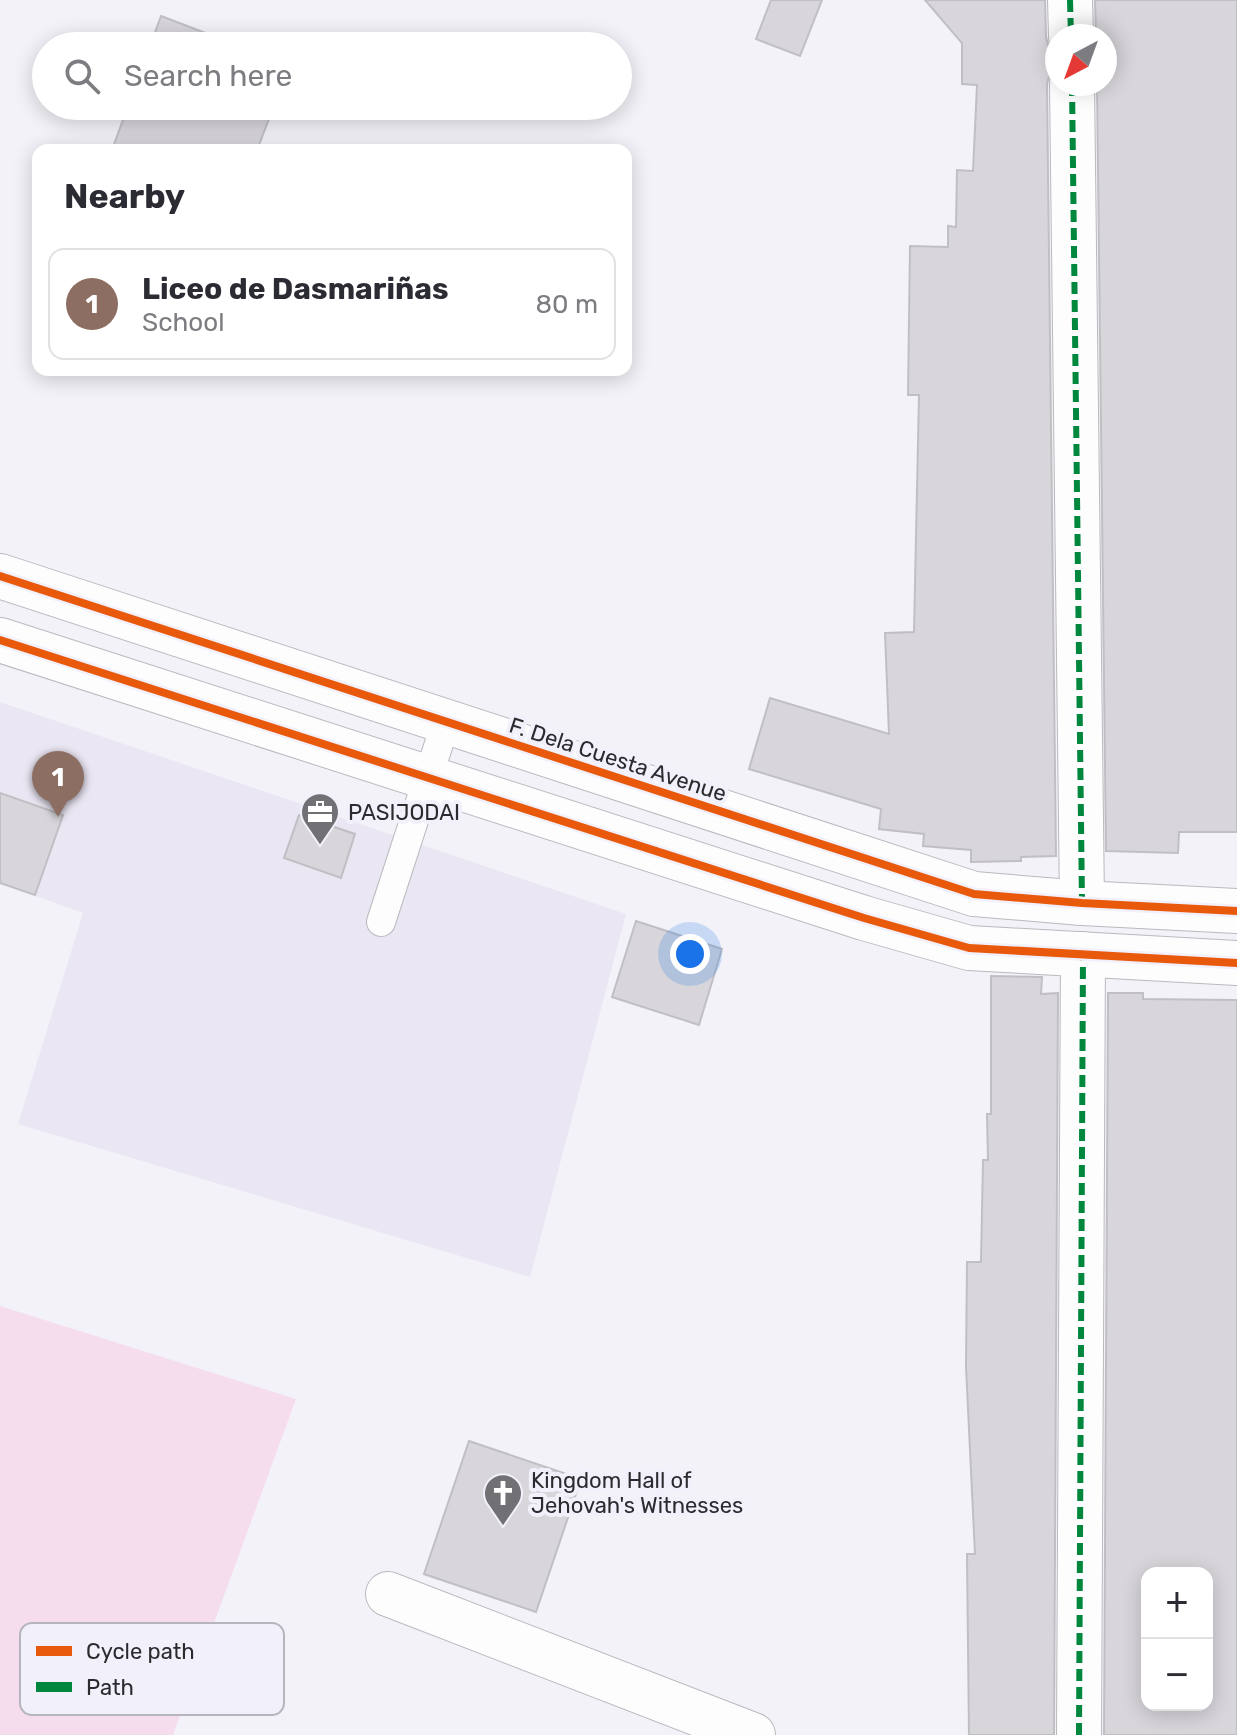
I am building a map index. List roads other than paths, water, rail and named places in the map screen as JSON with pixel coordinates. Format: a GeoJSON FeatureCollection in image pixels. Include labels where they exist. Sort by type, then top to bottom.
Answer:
{"type":"FeatureCollection","features":[{"type":"Feature","properties":{"kind":"street"},"geometry":{"type":"LineString","coordinates":[[1070,0],[1071,24]]}},
{"type":"Feature","properties":{"kind":"street"},"geometry":{"type":"LineString","coordinates":[[1072,96],[1082,903]]}},
{"type":"Feature","properties":{"kind":"street","name":"F. Dela Cuesta Avenue"},"geometry":{"type":"LineString","coordinates":[[0,576],[974,894],[1237,911]]}},
{"type":"Feature","properties":{"kind":"street"},"geometry":{"type":"LineString","coordinates":[[0,640],[864,918],[969,948],[1237,963]]}},
{"type":"Feature","properties":{"kind":"street"},"geometry":{"type":"LineString","coordinates":[[1079,1735],[1083,954]]}},
{"type":"Feature","properties":{"kind":"street"},"geometry":{"type":"LineString","coordinates":[[388,1594],[753,1735]]}},
{"type":"Feature","properties":{"kind":"lane"},"geometry":{"type":"LineString","coordinates":[[381,922],[446,722]]}},
{"type":"Feature","properties":{"kind":"place","name":"Liceo de Dasmariñas"},"geometry":{"type":"Point","coordinates":[58,817]}},
{"type":"Feature","properties":{"kind":"place","name":"PASIJODAI"},"geometry":{"type":"Point","coordinates":[320,846]}},
{"type":"Feature","properties":{"kind":"place","name":"Kingdom Hall of Jehovah's Witnesses"},"geometry":{"type":"Point","coordinates":[503,1527]}}]}
